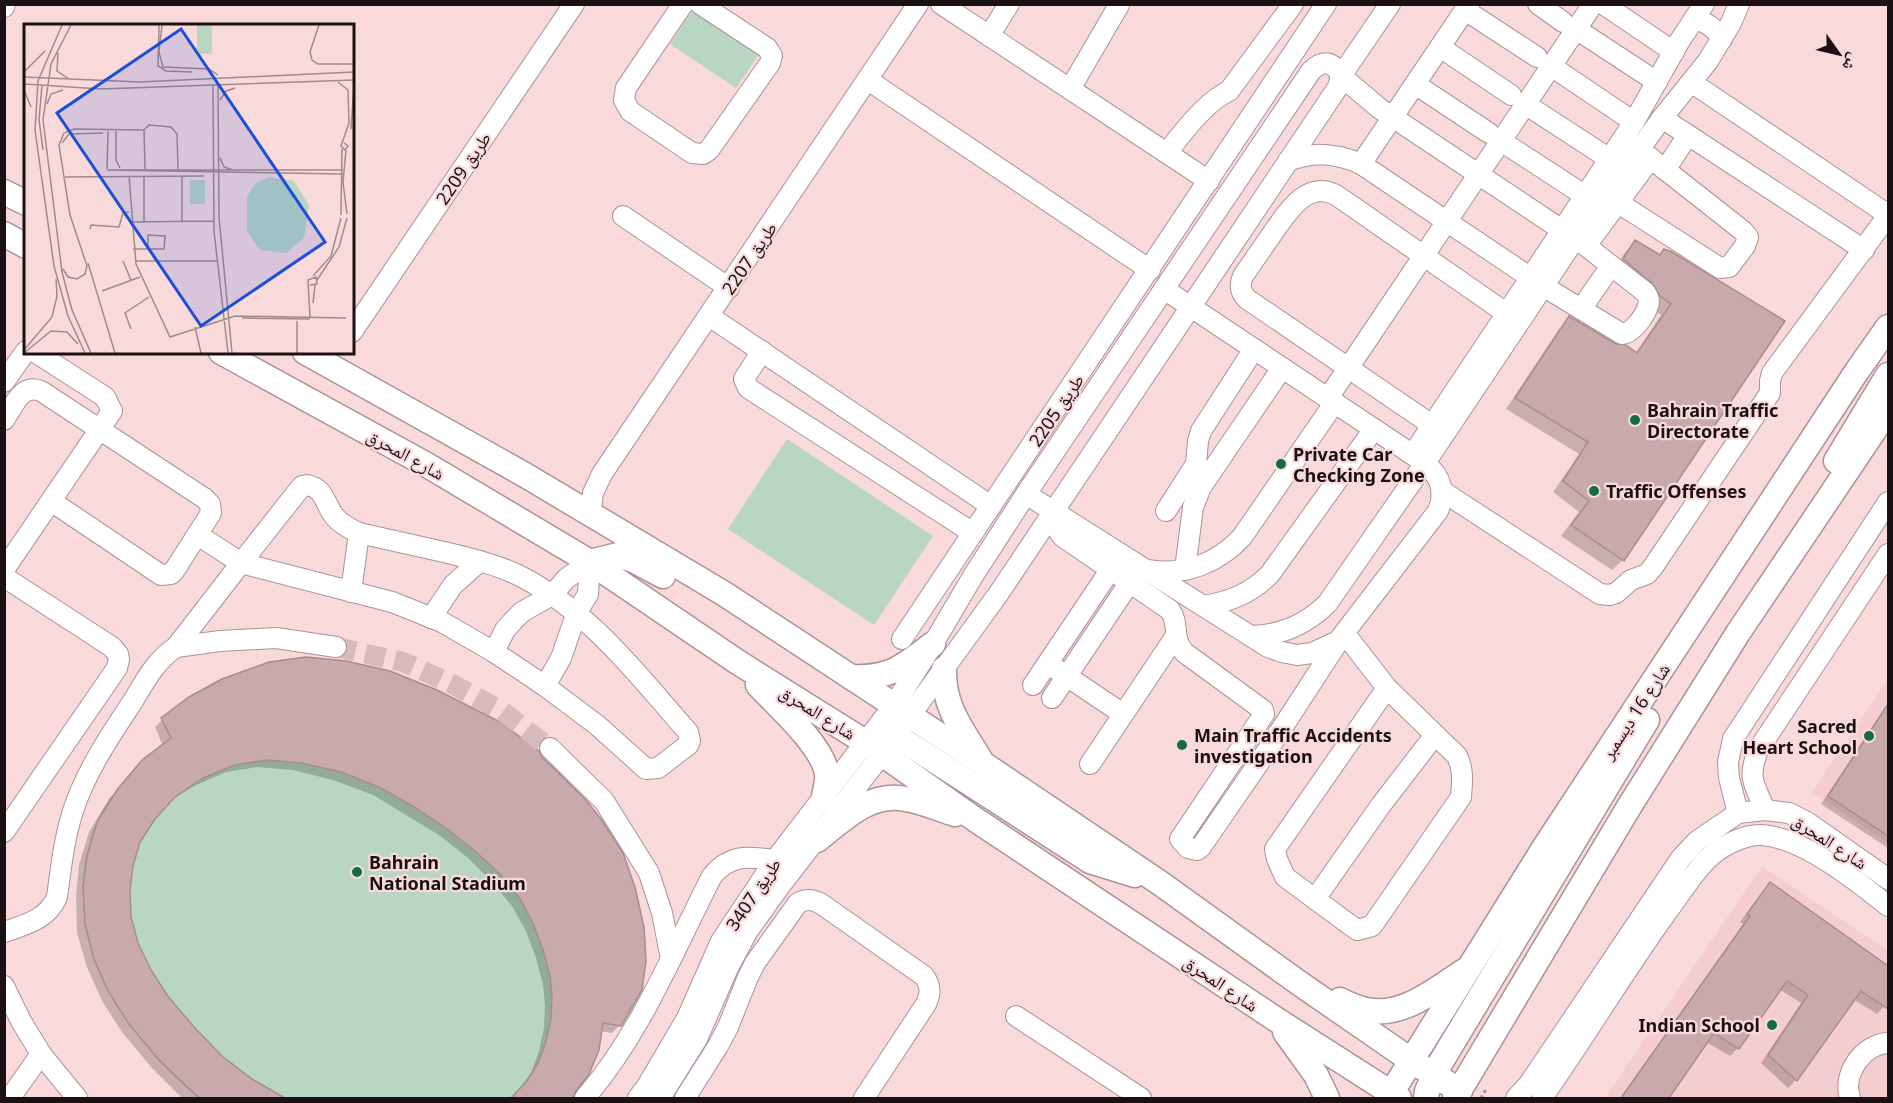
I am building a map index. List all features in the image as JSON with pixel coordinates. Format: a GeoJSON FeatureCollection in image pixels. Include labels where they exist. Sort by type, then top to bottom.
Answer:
{"type":"FeatureCollection","features":[{"type":"Feature","properties":{"kind":"main road"},"geometry":{"type":"LineString","coordinates":[[4,234],[24,245]]}},
{"type":"Feature","properties":{"kind":"main road"},"geometry":{"type":"LineString","coordinates":[[4,250],[24,253]]}},
{"type":"Feature","properties":{"kind":"main road","name":"شارع 16 ديسمبر"},"geometry":{"type":"LineString","coordinates":[[1392,1097],[1468,968],[1544,848],[1888,327]]}},
{"type":"Feature","properties":{"kind":"main road","name":"شارع المحرق"},"geometry":{"type":"LineString","coordinates":[[225,354],[427,465],[590,562],[736,661],[881,744],[976,820],[1392,1097]]}},
{"type":"Feature","properties":{"kind":"main road"},"geometry":{"type":"LineString","coordinates":[[314,354],[335,359],[590,515],[723,593],[1160,883],[1299,983],[1463,1096],[1629,807],[1738,633],[1888,410]]}},
{"type":"Feature","properties":{"kind":"main road"},"geometry":{"type":"LineString","coordinates":[[1738,633],[1809,506],[1888,375]]}},
{"type":"Feature","properties":{"kind":"main road"},"geometry":{"type":"LineString","coordinates":[[590,515],[592,547],[590,562],[618,555],[633,560],[696,593],[723,593]]}},
{"type":"Feature","properties":{"kind":"main road"},"geometry":{"type":"LineString","coordinates":[[1426,1098],[1434,1075],[1665,689],[1677,662],[1680,641]]}},
{"type":"Feature","properties":{"kind":"main road"},"geometry":{"type":"LineString","coordinates":[[851,677],[875,677],[891,672],[933,644]]}},
{"type":"Feature","properties":{"kind":"main road"},"geometry":{"type":"LineString","coordinates":[[736,661],[813,744],[822,758],[827,774],[824,797]]}},
{"type":"Feature","properties":{"kind":"main road"},"geometry":{"type":"LineString","coordinates":[[944,669],[945,696],[956,720],[982,763]]}},
{"type":"Feature","properties":{"kind":"main road"},"geometry":{"type":"LineString","coordinates":[[881,744],[1090,861],[1160,883]]}},
{"type":"Feature","properties":{"kind":"main road"},"geometry":{"type":"LineString","coordinates":[[817,840],[865,804],[891,797],[905,798],[976,820]]}},
{"type":"Feature","properties":{"kind":"main road"},"geometry":{"type":"LineString","coordinates":[[1299,983],[1367,1010],[1392,1010],[1417,1001],[1468,968]]}},
{"type":"Feature","properties":{"kind":"main road"},"geometry":{"type":"LineString","coordinates":[[1277,1020],[1316,1075],[1327,1098]]}},
{"type":"Feature","properties":{"kind":"main road"},"geometry":{"type":"LineString","coordinates":[[1412,1061],[1414,1098]]}},
{"type":"Feature","properties":{"kind":"street","name":"طريق 2209"},"geometry":{"type":"LineString","coordinates":[[358,311],[574,4]]}},
{"type":"Feature","properties":{"kind":"street"},"geometry":{"type":"LineString","coordinates":[[683,4],[626,88],[624,100],[630,111],[692,153],[699,155],[709,150],[770,63],[772,56],[767,48],[700,4]]}},
{"type":"Feature","properties":{"kind":"street","name":"طريق 2207"},"geometry":{"type":"LineString","coordinates":[[590,515],[592,494],[602,474],[918,4]]}},
{"type":"Feature","properties":{"kind":"street"},"geometry":{"type":"LineString","coordinates":[[941,4],[1209,181]]}},
{"type":"Feature","properties":{"kind":"street"},"geometry":{"type":"LineString","coordinates":[[989,36],[1009,4]]}},
{"type":"Feature","properties":{"kind":"street"},"geometry":{"type":"LineString","coordinates":[[1167,153],[1180,136],[1220,95],[1229,91],[1293,4]]}},
{"type":"Feature","properties":{"kind":"street","name":"طريق 2205"},"geometry":{"type":"LineString","coordinates":[[902,639],[1326,4]]}},
{"type":"Feature","properties":{"kind":"street"},"geometry":{"type":"LineString","coordinates":[[902,710],[944,669],[999,593],[1338,87],[1341,76],[1390,4]]}},
{"type":"Feature","properties":{"kind":"street"},"geometry":{"type":"LineString","coordinates":[[1538,4],[1653,79]]}},
{"type":"Feature","properties":{"kind":"street"},"geometry":{"type":"LineString","coordinates":[[1052,698],[1137,575],[1198,567],[1217,558],[1233,547],[1242,537],[1331,400],[1348,368],[1478,174],[1495,137],[1518,100],[1570,25],[1593,4]]}},
{"type":"Feature","properties":{"kind":"street"},"geometry":{"type":"LineString","coordinates":[[1603,4],[1674,52]]}},
{"type":"Feature","properties":{"kind":"street"},"geometry":{"type":"LineString","coordinates":[[1639,142],[1662,118],[1722,39],[1739,4]]}},
{"type":"Feature","properties":{"kind":"street"},"geometry":{"type":"LineString","coordinates":[[1070,89],[1119,5]]}},
{"type":"Feature","properties":{"kind":"street"},"geometry":{"type":"LineString","coordinates":[[1361,164],[1467,7],[1544,62],[1639,142],[1746,234],[1747,243],[1729,267],[1723,269],[1612,200]]}},
{"type":"Feature","properties":{"kind":"street"},"geometry":{"type":"LineString","coordinates":[[1419,459],[1432,425],[1475,373],[1506,313],[1612,200],[1639,142],[1653,79],[1674,52],[1699,12],[1722,39]]}},
{"type":"Feature","properties":{"kind":"street"},"geometry":{"type":"LineString","coordinates":[[1440,47],[1603,155]]}},
{"type":"Feature","properties":{"kind":"street"},"geometry":{"type":"LineString","coordinates":[[902,710],[933,644],[973,576],[1311,71],[1318,64],[1328,63],[1336,68],[1341,76],[1365,98],[1611,266],[1647,295],[1648,307],[1632,331],[1622,334],[1446,222],[1361,164],[1325,154],[1300,156],[1288,161]]}},
{"type":"Feature","properties":{"kind":"street"},"geometry":{"type":"LineString","coordinates":[[868,80],[1150,270]]}},
{"type":"Feature","properties":{"kind":"street"},"geometry":{"type":"LineString","coordinates":[[1442,490],[1600,594],[1616,593],[1630,580],[1647,574],[1653,567],[1770,393],[1772,373],[1884,220],[1884,212],[1690,82]]}},
{"type":"Feature","properties":{"kind":"street"},"geometry":{"type":"LineString","coordinates":[[1415,84],[1579,192]]}},
{"type":"Feature","properties":{"kind":"street"},"geometry":{"type":"LineString","coordinates":[[1662,118],[1864,250]]}},
{"type":"Feature","properties":{"kind":"street"},"geometry":{"type":"LineString","coordinates":[[1574,239],[1579,192],[1603,155],[1639,142],[1688,135]]}},
{"type":"Feature","properties":{"kind":"street"},"geometry":{"type":"LineString","coordinates":[[1432,425],[1246,299],[1240,286],[1243,276],[1292,207],[1305,196],[1317,191],[1330,192],[1506,313]]}},
{"type":"Feature","properties":{"kind":"street"},"geometry":{"type":"LineString","coordinates":[[623,216],[729,288]]}},
{"type":"Feature","properties":{"kind":"street"},"geometry":{"type":"LineString","coordinates":[[1581,309],[1611,266]]}},
{"type":"Feature","properties":{"kind":"street"},"geometry":{"type":"LineString","coordinates":[[1251,636],[1280,633],[1293,628],[1306,622],[1328,604],[1419,459],[1537,281]]}},
{"type":"Feature","properties":{"kind":"street"},"geometry":{"type":"LineString","coordinates":[[1026,494],[1137,575],[1170,610],[1175,620],[1175,637],[1180,648],[1263,710],[1264,714],[1180,839],[1192,850],[1202,847],[1342,637],[1438,511],[1442,501],[1442,490],[1440,480],[1434,470],[1419,459],[1164,290]]}},
{"type":"Feature","properties":{"kind":"street"},"geometry":{"type":"LineString","coordinates":[[710,316],[991,506]]}},
{"type":"Feature","properties":{"kind":"street"},"geometry":{"type":"LineString","coordinates":[[1166,511],[1196,465],[1201,431],[1254,349]]}},
{"type":"Feature","properties":{"kind":"street"},"geometry":{"type":"LineString","coordinates":[[762,351],[745,376],[746,386],[973,533]]}},
{"type":"Feature","properties":{"kind":"street"},"geometry":{"type":"LineString","coordinates":[[4,382],[24,354]]}},
{"type":"Feature","properties":{"kind":"street"},"geometry":{"type":"LineString","coordinates":[[4,570],[111,411],[105,397],[38,354]]}},
{"type":"Feature","properties":{"kind":"street"},"geometry":{"type":"LineString","coordinates":[[1185,570],[1193,507],[1201,487],[1282,368]]}},
{"type":"Feature","properties":{"kind":"street"},"geometry":{"type":"LineString","coordinates":[[6,418],[22,392],[36,389],[207,501],[211,513],[174,571],[171,574],[161,575],[51,501]]}},
{"type":"Feature","properties":{"kind":"street"},"geometry":{"type":"LineString","coordinates":[[1203,606],[1240,596],[1270,574],[1374,429]]}},
{"type":"Feature","properties":{"kind":"street"},"geometry":{"type":"LineString","coordinates":[[4,932],[44,915],[54,904],[68,828],[80,792],[107,741],[153,669],[176,647],[241,564],[302,486],[317,488],[334,516],[350,529],[480,561],[519,575],[578,612],[688,732],[690,736],[688,745],[658,768],[646,769],[597,725],[545,686],[494,652],[431,618],[392,602],[241,564],[196,538]]}},
{"type":"Feature","properties":{"kind":"street"},"geometry":{"type":"LineString","coordinates":[[1738,813],[1729,778],[1728,762],[1734,739],[1888,502]]}},
{"type":"Feature","properties":{"kind":"street"},"geometry":{"type":"LineString","coordinates":[[1054,513],[1055,526],[1063,537],[1112,569],[1137,575],[1203,606],[1268,647],[1297,655],[1311,653],[1342,637]]}},
{"type":"Feature","properties":{"kind":"street"},"geometry":{"type":"LineString","coordinates":[[351,592],[359,533]]}},
{"type":"Feature","properties":{"kind":"street"},"geometry":{"type":"LineString","coordinates":[[431,618],[453,585],[480,561]]}},
{"type":"Feature","properties":{"kind":"street"},"geometry":{"type":"LineString","coordinates":[[494,652],[505,630],[522,612],[552,595],[567,578],[590,562]]}},
{"type":"Feature","properties":{"kind":"street"},"geometry":{"type":"LineString","coordinates":[[545,686],[561,658],[578,612],[588,594],[590,562]]}},
{"type":"Feature","properties":{"kind":"street"},"geometry":{"type":"LineString","coordinates":[[1765,810],[1751,778],[1758,750],[1886,562]]}},
{"type":"Feature","properties":{"kind":"street"},"geometry":{"type":"LineString","coordinates":[[1033,685],[1112,569]]}},
{"type":"Feature","properties":{"kind":"street"},"geometry":{"type":"LineString","coordinates":[[973,576],[990,580],[999,593]]}},
{"type":"Feature","properties":{"kind":"street"},"geometry":{"type":"LineString","coordinates":[[4,577],[116,650],[119,664],[4,832]]}},
{"type":"Feature","properties":{"kind":"street"},"geometry":{"type":"LineString","coordinates":[[1093,596],[1112,609]]}},
{"type":"Feature","properties":{"kind":"street"},"geometry":{"type":"LineString","coordinates":[[1066,637],[1084,650]]}},
{"type":"Feature","properties":{"kind":"street"},"geometry":{"type":"LineString","coordinates":[[1090,764],[1175,637]]}},
{"type":"Feature","properties":{"kind":"street"},"geometry":{"type":"LineString","coordinates":[[1342,637],[1386,688],[1457,756],[1461,766],[1461,797],[1372,926],[1357,930],[1285,877],[1275,849],[1386,688]]}},
{"type":"Feature","properties":{"kind":"street"},"geometry":{"type":"LineString","coordinates":[[176,647],[220,641],[276,638],[336,647]]}},
{"type":"Feature","properties":{"kind":"street"},"geometry":{"type":"LineString","coordinates":[[1048,664],[1123,714]]}},
{"type":"Feature","properties":{"kind":"street"},"geometry":{"type":"LineString","coordinates":[[1753,709],[1758,725],[1763,727],[1775,724]]}},
{"type":"Feature","properties":{"kind":"street","name":"طريق 3407"},"geometry":{"type":"LineString","coordinates":[[638,1098],[688,1034],[747,932],[817,840],[902,710]]}},
{"type":"Feature","properties":{"kind":"street","name":"طريق 3407"},"geometry":{"type":"LineString","coordinates":[[660,1098],[688,1034],[721,941],[776,860],[824,797],[881,744],[902,710]]}},
{"type":"Feature","properties":{"kind":"street"},"geometry":{"type":"LineString","coordinates":[[1315,899],[1435,735]]}},
{"type":"Feature","properties":{"kind":"street"},"geometry":{"type":"LineString","coordinates":[[550,748],[604,801],[649,873],[662,913],[671,959]]}},
{"type":"Feature","properties":{"kind":"street","name":"شارع المحرق"},"geometry":{"type":"LineString","coordinates":[[1516,1098],[1529,1084],[1680,858],[1697,841],[1738,813],[1765,810],[1789,813],[1807,822],[1888,879]]}},
{"type":"Feature","properties":{"kind":"street","name":"شارع المحرق"},"geometry":{"type":"LineString","coordinates":[[1542,1098],[1691,879],[1712,855],[1738,839],[1760,835],[1782,838],[1826,862],[1888,906]]}},
{"type":"Feature","properties":{"kind":"street"},"geometry":{"type":"LineString","coordinates":[[585,1098],[615,1060],[638,1023],[709,882],[717,871],[728,862],[742,856],[776,860]]}},
{"type":"Feature","properties":{"kind":"street"},"geometry":{"type":"LineString","coordinates":[[685,1098],[728,1027],[748,977],[766,946],[798,903],[805,900],[820,903],[924,976],[928,982],[930,997],[864,1098]]}},
{"type":"Feature","properties":{"kind":"street"},"geometry":{"type":"LineString","coordinates":[[4,986],[13,1025],[41,1054],[77,1098]]}},
{"type":"Feature","properties":{"kind":"street"},"geometry":{"type":"LineString","coordinates":[[1016,1016],[1141,1098]]}},
{"type":"Feature","properties":{"kind":"street"},"geometry":{"type":"LineString","coordinates":[[688,1034],[715,1051]]}},
{"type":"Feature","properties":{"kind":"street"},"geometry":{"type":"LineString","coordinates":[[1851,1098],[1849,1094],[1850,1077],[1856,1061],[1887,1037]]}},
{"type":"Feature","properties":{"kind":"street"},"geometry":{"type":"LineString","coordinates":[[10,1098],[41,1054]]}},
{"type":"Feature","properties":{"kind":"shaded area","name":"Sacred Heart School"},"geometry":{"type":"Polygon","coordinates":[[[1888,679],[1888,843],[1812,792],[1888,679]]]}},
{"type":"Feature","properties":{"kind":"shaded area","name":"Indian School"},"geometry":{"type":"Polygon","coordinates":[[[1762,866],[1888,951],[1888,1098],[1605,1098],[1762,866]]]}},
{"type":"Feature","properties":{"kind":"green space"},"geometry":{"type":"Polygon","coordinates":[[[693,10],[759,54],[736,88],[670,44],[693,10]]]}},
{"type":"Feature","properties":{"kind":"green space"},"geometry":{"type":"Polygon","coordinates":[[[787,439],[933,536],[874,625],[728,529],[787,439]]]}},
{"type":"Feature","properties":{"kind":"green space","name":"Bahrain National Stadium"},"geometry":{"type":"Polygon","coordinates":[[[306,657],[346,661],[390,671],[437,690],[500,722],[543,755],[575,787],[601,819],[622,852],[635,887],[644,927],[646,961],[641,995],[630,1027],[603,1024],[594,1063],[575,1098],[199,1098],[160,1060],[110,995],[92,954],[84,911],[83,888],[89,844],[102,810],[128,776],[171,738],[161,718],[199,692],[239,672],[269,662],[306,657]]]}},
{"type":"Feature","properties":{"kind":"building","name":"Bahrain Traffic Directorate"},"geometry":{"type":"Polygon","coordinates":[[[1635,240],[1660,255],[1664,249],[1672,252],[1785,321],[1624,561],[1571,525],[1589,501],[1563,481],[1588,442],[1515,398],[1569,316],[1616,344],[1626,345],[1637,353],[1671,304],[1660,296],[1652,283],[1623,259],[1635,240]]]}},
{"type":"Feature","properties":{"kind":"building"},"geometry":{"type":"Polygon","coordinates":[[[306,657],[346,661],[390,671],[437,690],[500,722],[539,751],[542,757],[586,800],[623,853],[635,887],[644,927],[646,961],[642,990],[621,1026],[603,1023],[599,1050],[589,1074],[573,1098],[511,1098],[527,1081],[538,1063],[551,1019],[550,976],[533,923],[520,899],[499,873],[446,828],[381,788],[341,772],[301,763],[266,760],[235,765],[203,778],[175,797],[155,819],[140,842],[133,866],[130,889],[131,917],[138,943],[167,995],[222,1056],[252,1079],[285,1098],[199,1098],[159,1060],[129,1024],[109,993],[94,959],[85,924],[83,887],[87,856],[97,822],[117,790],[142,760],[171,738],[161,718],[189,697],[222,679],[269,662],[306,657]]]}},
{"type":"Feature","properties":{"kind":"building","name":"Sacred Heart School"},"geometry":{"type":"Polygon","coordinates":[[[1888,704],[1888,836],[1828,796],[1888,704]]]}},
{"type":"Feature","properties":{"kind":"building"},"geometry":{"type":"Polygon","coordinates":[[[1770,882],[1888,966],[1888,1009],[1861,991],[1797,1081],[1768,1055],[1808,995],[1787,981],[1739,1049],[1714,1033],[1669,1098],[1621,1098],[1750,916],[1747,914],[1770,882]]]}},
{"type":"Feature","properties":{"kind":"tunnel"},"geometry":{"type":"LineString","coordinates":[[336,647],[403,662],[452,684],[502,711],[550,748]]}},
{"type":"Feature","properties":{"kind":"place","name":"Bahrain Traffic Directorate"},"geometry":{"type":"Point","coordinates":[1635,420]}},
{"type":"Feature","properties":{"kind":"place","name":"Private Car Checking Zone"},"geometry":{"type":"Point","coordinates":[1281,464]}},
{"type":"Feature","properties":{"kind":"place","name":"Traffic Offenses"},"geometry":{"type":"Point","coordinates":[1594,491]}},
{"type":"Feature","properties":{"kind":"place","name":"Sacred Heart School"},"geometry":{"type":"Point","coordinates":[1869,736]}},
{"type":"Feature","properties":{"kind":"place","name":"Main Traffic Accidents investigation"},"geometry":{"type":"Point","coordinates":[1182,745]}},
{"type":"Feature","properties":{"kind":"place","name":"Bahrain National Stadium"},"geometry":{"type":"Point","coordinates":[357,872]}},
{"type":"Feature","properties":{"kind":"place","name":"Indian School"},"geometry":{"type":"Point","coordinates":[1772,1025]}}]}
